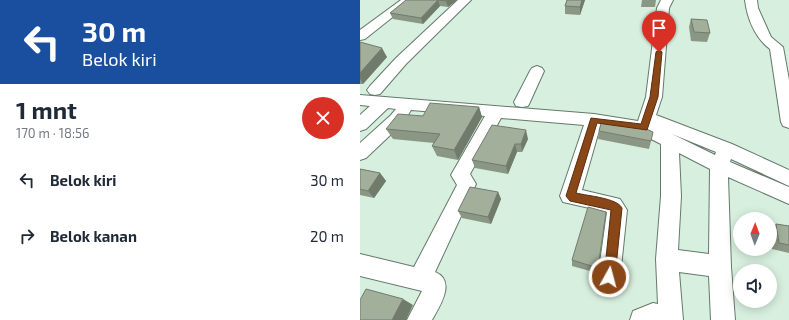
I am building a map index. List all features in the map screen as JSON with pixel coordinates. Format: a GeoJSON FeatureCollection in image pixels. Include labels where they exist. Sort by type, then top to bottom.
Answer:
{"type":"FeatureCollection","features":[{"type":"Feature","properties":{"kind":"street"},"geometry":{"type":"LineString","coordinates":[[362,33],[408,0]]}},
{"type":"Feature","properties":{"kind":"street"},"geometry":{"type":"LineString","coordinates":[[360,125],[373,94],[401,61],[465,0]]}},
{"type":"Feature","properties":{"kind":"street"},"geometry":{"type":"LineString","coordinates":[[646,123],[654,97],[663,8],[667,0]]}},
{"type":"Feature","properties":{"kind":"street"},"geometry":{"type":"LineString","coordinates":[[751,0],[752,8],[765,40],[776,47],[789,122]]}},
{"type":"Feature","properties":{"kind":"street"},"geometry":{"type":"LineString","coordinates":[[522,102],[537,71]]}},
{"type":"Feature","properties":{"kind":"street"},"geometry":{"type":"LineString","coordinates":[[373,94],[408,104],[646,123],[670,141],[789,178]]}},
{"type":"Feature","properties":{"kind":"street"},"geometry":{"type":"LineString","coordinates":[[360,100],[373,94],[522,102],[646,123],[723,157],[789,196]]}},
{"type":"Feature","properties":{"kind":"street"},"geometry":{"type":"LineString","coordinates":[[360,153],[397,119],[408,104]]}},
{"type":"Feature","properties":{"kind":"street"},"geometry":{"type":"LineString","coordinates":[[420,279],[467,184],[460,175],[496,112]]}},
{"type":"Feature","properties":{"kind":"street"},"geometry":{"type":"LineString","coordinates":[[594,120],[570,196],[613,205],[616,208],[609,277]]}},
{"type":"Feature","properties":{"kind":"street"},"geometry":{"type":"LineString","coordinates":[[642,320],[653,315],[671,319],[667,259],[671,196],[670,141]]}},
{"type":"Feature","properties":{"kind":"street"},"geometry":{"type":"LineString","coordinates":[[723,157],[720,267],[723,320]]}},
{"type":"Feature","properties":{"kind":"street"},"geometry":{"type":"LineString","coordinates":[[667,259],[720,267]]}},
{"type":"Feature","properties":{"kind":"street"},"geometry":{"type":"LineString","coordinates":[[360,265],[431,282],[434,285],[434,292],[419,320]]}},
{"type":"Feature","properties":{"kind":"building"},"geometry":{"type":"Polygon","coordinates":[[[406,0],[438,0],[421,18],[390,13],[406,0]]]}},
{"type":"Feature","properties":{"kind":"building"},"geometry":{"type":"Polygon","coordinates":[[[567,0],[582,0],[580,7],[565,6],[567,0]]]}},
{"type":"Feature","properties":{"kind":"building"},"geometry":{"type":"Polygon","coordinates":[[[691,19],[707,20],[710,33],[694,32],[691,19]]]}},
{"type":"Feature","properties":{"kind":"building"},"geometry":{"type":"Polygon","coordinates":[[[360,42],[382,48],[360,73],[360,42]]]}},
{"type":"Feature","properties":{"kind":"building"},"geometry":{"type":"Polygon","coordinates":[[[430,103],[479,107],[454,150],[432,146],[440,134],[386,129],[398,114],[423,116],[430,103]]]}},
{"type":"Feature","properties":{"kind":"building"},"geometry":{"type":"Polygon","coordinates":[[[602,120],[642,127],[653,132],[651,141],[599,131],[602,120]]]}},
{"type":"Feature","properties":{"kind":"building"},"geometry":{"type":"Polygon","coordinates":[[[492,125],[526,130],[521,144],[515,144],[506,166],[472,160],[492,125]]]}},
{"type":"Feature","properties":{"kind":"building"},"geometry":{"type":"Polygon","coordinates":[[[360,169],[380,173],[368,191],[360,189],[360,169]]]}},
{"type":"Feature","properties":{"kind":"building"},"geometry":{"type":"Polygon","coordinates":[[[470,187],[498,192],[488,217],[458,211],[470,187]]]}},
{"type":"Feature","properties":{"kind":"building"},"geometry":{"type":"Polygon","coordinates":[[[588,207],[606,212],[598,268],[572,260],[588,207]]]}},
{"type":"Feature","properties":{"kind":"building"},"geometry":{"type":"Polygon","coordinates":[[[777,224],[789,226],[789,245],[779,243],[777,224]]]}},
{"type":"Feature","properties":{"kind":"building"},"geometry":{"type":"Polygon","coordinates":[[[366,289],[403,299],[392,320],[360,320],[360,300],[366,289]]]}},
{"type":"Feature","properties":{"kind":"route"},"geometry":{"type":"LineString","coordinates":[[609,277],[617,210],[613,205],[570,196],[594,120],[644,128],[654,97],[659,52]]}}]}
